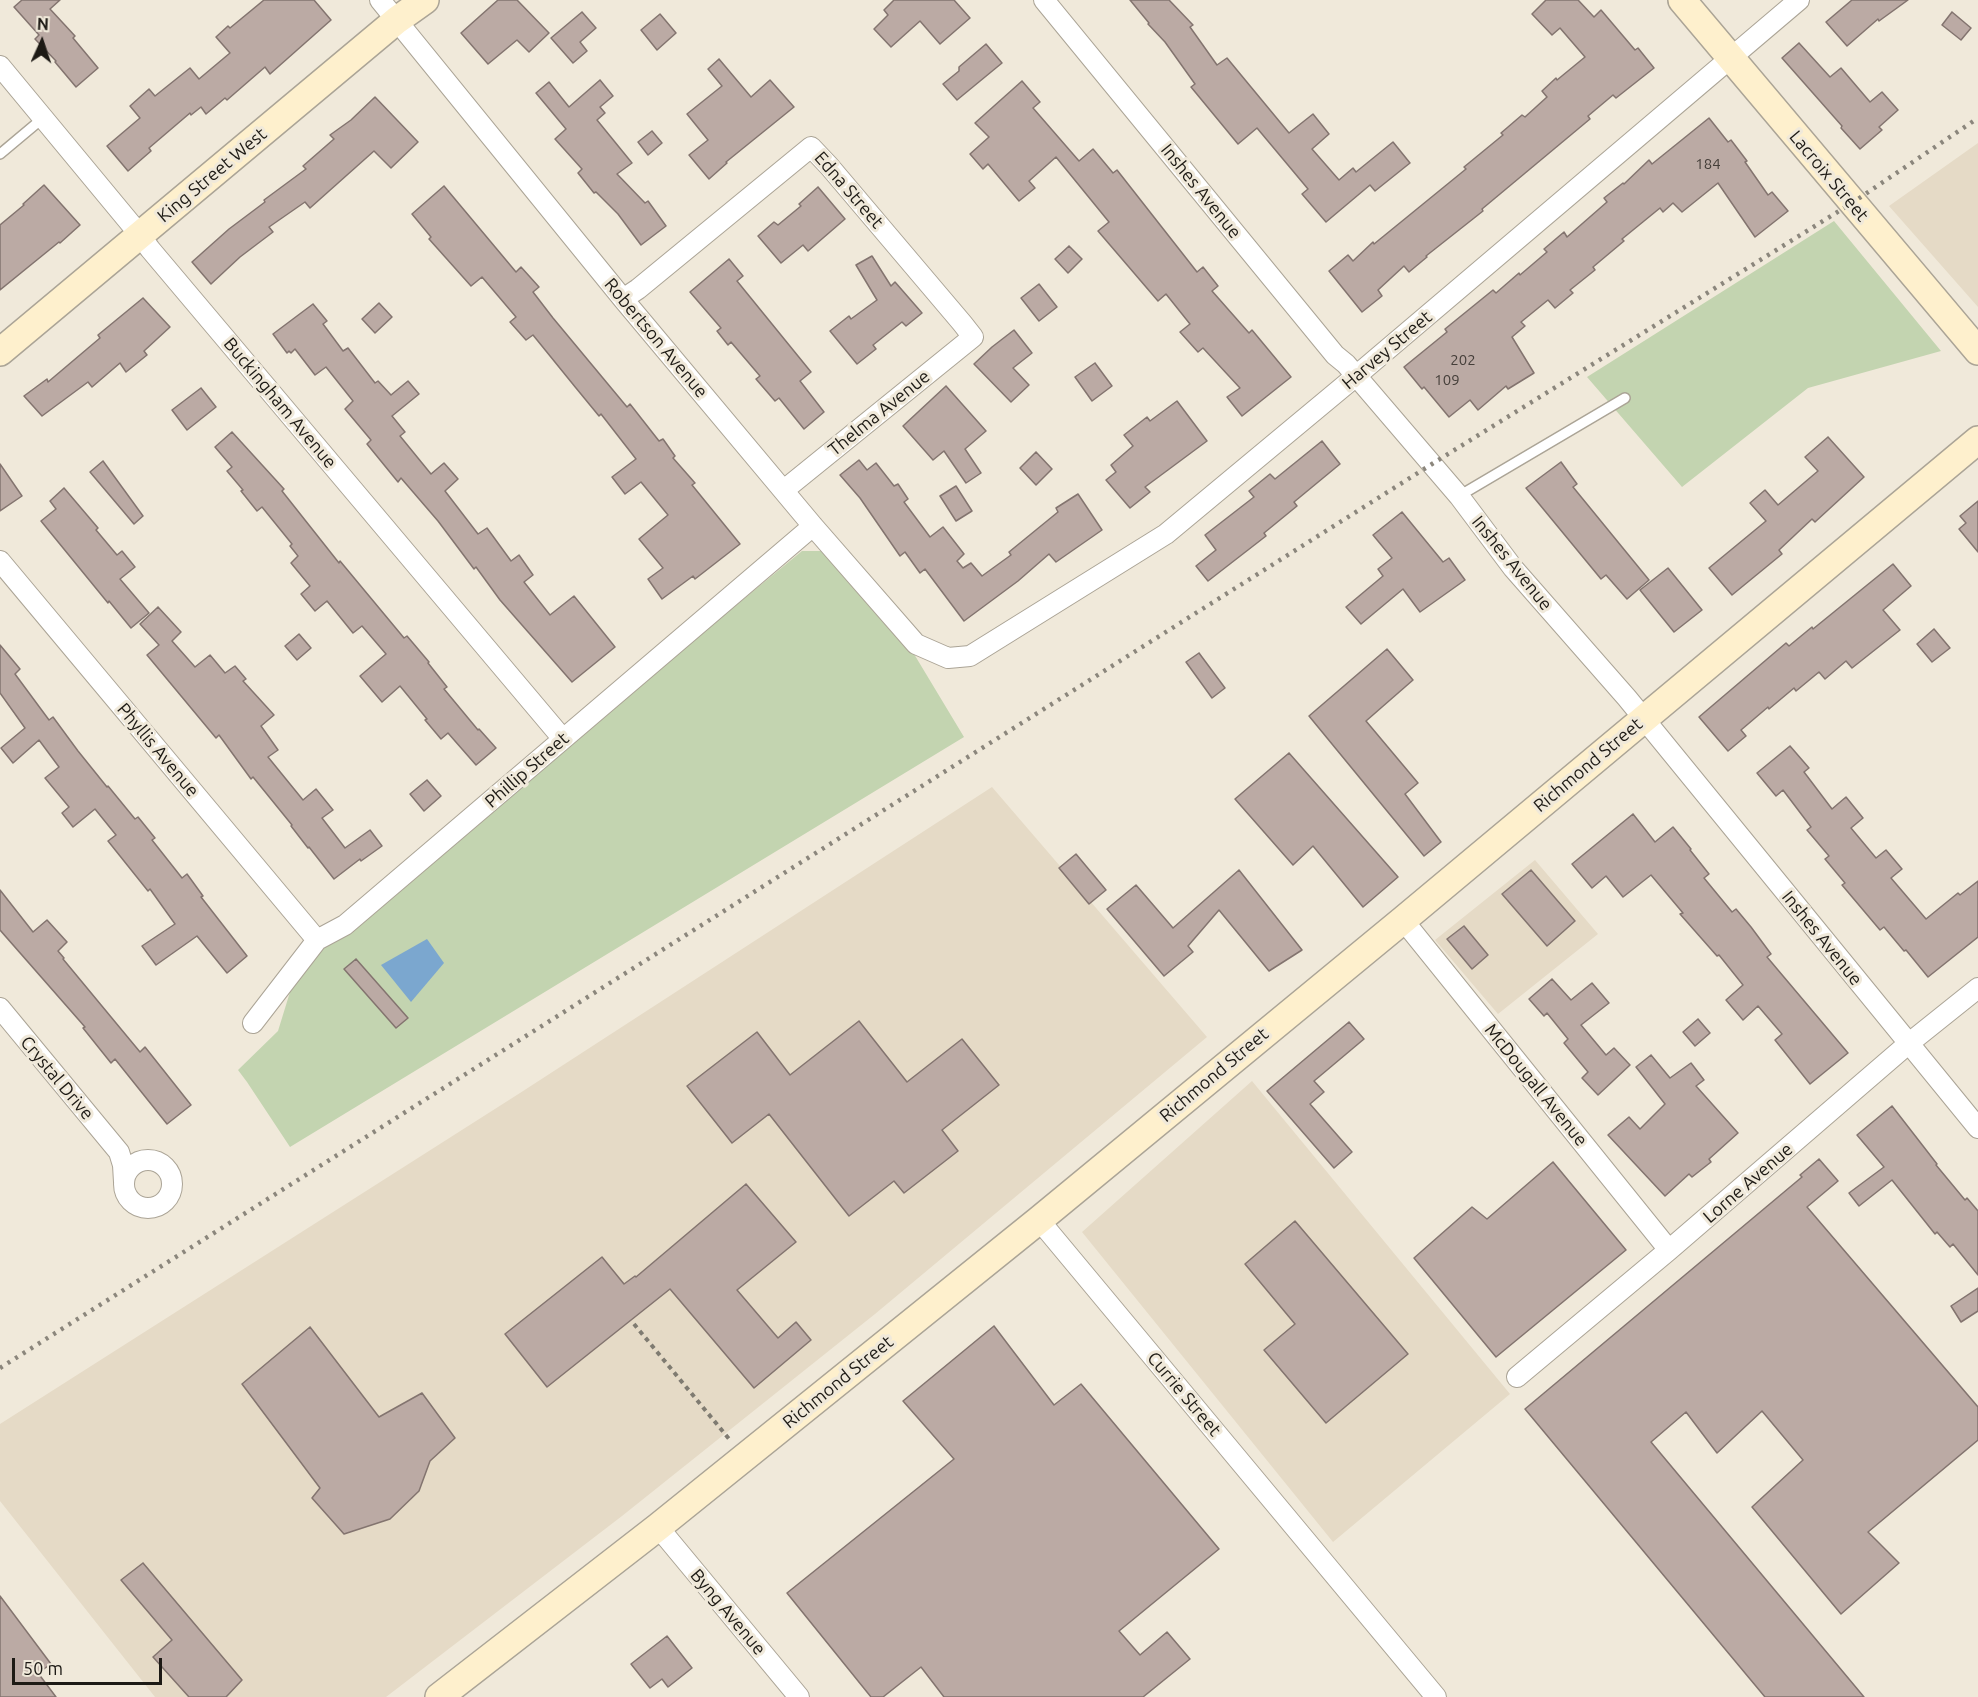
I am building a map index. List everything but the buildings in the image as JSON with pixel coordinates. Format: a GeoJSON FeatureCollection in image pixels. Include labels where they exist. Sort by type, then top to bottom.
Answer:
{"type":"FeatureCollection","features":[{"type":"Feature","properties":{"kind":"main road","name":"King Street West"},"geometry":{"type":"LineString","coordinates":[[0,352],[140,235],[388,10],[425,0]]}},
{"type":"Feature","properties":{"kind":"main road","name":"Lacroix Street"},"geometry":{"type":"LineString","coordinates":[[1682,0],[1978,351]]}},
{"type":"Feature","properties":{"kind":"main road","name":"Richmond Street"},"geometry":{"type":"LineString","coordinates":[[439,1697],[658,1527],[1039,1220],[1403,920],[1978,440]]}},
{"type":"Feature","properties":{"kind":"street","name":"Inshes Avenue"},"geometry":{"type":"LineString","coordinates":[[1044,0],[1335,355],[1356,376],[1459,496],[1513,568],[1643,718],[1978,1128]]}},
{"type":"Feature","properties":{"kind":"street","name":"Harvey Street"},"geometry":{"type":"LineString","coordinates":[[948,658],[970,656],[1166,534],[1799,0]]}},
{"type":"Feature","properties":{"kind":"street","name":"Robertson Avenue"},"geometry":{"type":"LineString","coordinates":[[388,10],[623,299],[813,526],[916,644],[948,658]]}},
{"type":"Feature","properties":{"kind":"street","name":"Buckingham Avenue"},"geometry":{"type":"LineString","coordinates":[[0,66],[150,249],[563,739]]}},
{"type":"Feature","properties":{"kind":"street","name":"Edna Street"},"geometry":{"type":"LineString","coordinates":[[623,299],[811,147],[837,174],[973,337]]}},
{"type":"Feature","properties":{"kind":"street","name":"Thelma Avenue"},"geometry":{"type":"LineString","coordinates":[[784,490],[973,337]]}},
{"type":"Feature","properties":{"kind":"street","name":"Phillip Street"},"geometry":{"type":"LineString","coordinates":[[253,1023],[317,940],[345,925],[813,526]]}},
{"type":"Feature","properties":{"kind":"street","name":"Phyllis Avenue"},"geometry":{"type":"LineString","coordinates":[[0,561],[317,940]]}},
{"type":"Feature","properties":{"kind":"street","name":"McDougall Avenue"},"geometry":{"type":"LineString","coordinates":[[1403,920],[1669,1250]]}},
{"type":"Feature","properties":{"kind":"street","name":"Lorne Avenue"},"geometry":{"type":"LineString","coordinates":[[1517,1377],[1669,1250],[1908,1044],[1978,988]]}},
{"type":"Feature","properties":{"kind":"street","name":"Crystal Drive"},"geometry":{"type":"LineString","coordinates":[[0,1008],[121,1157],[126,1194],[140,1206],[152,1208],[163,1202],[171,1192],[172,1180],[162,1165],[128,1155],[114,1147]]}},
{"type":"Feature","properties":{"kind":"street"},"geometry":{"type":"LineString","coordinates":[[124,1182],[133,1166],[138,1162],[150,1160]]}},
{"type":"Feature","properties":{"kind":"street","name":"Currie Street"},"geometry":{"type":"LineString","coordinates":[[1039,1220],[1436,1697]]}},
{"type":"Feature","properties":{"kind":"street","name":"Byng Avenue"},"geometry":{"type":"LineString","coordinates":[[658,1527],[799,1697]]}},
{"type":"Feature","properties":{"kind":"lane"},"geometry":{"type":"LineString","coordinates":[[0,154],[43,118]]}},
{"type":"Feature","properties":{"kind":"lane"},"geometry":{"type":"LineString","coordinates":[[1459,496],[1625,398]]}},
{"type":"Feature","properties":{"kind":"path"},"geometry":{"type":"LineString","coordinates":[[634,1324],[730,1440]]}},
{"type":"Feature","properties":{"kind":"shaded area"},"geometry":{"type":"Polygon","coordinates":[[[1978,143],[1978,307],[1889,206],[1978,143]]]}},
{"type":"Feature","properties":{"kind":"shaded area"},"geometry":{"type":"Polygon","coordinates":[[[992,787],[1207,1037],[875,1314],[622,1516],[386,1697],[155,1697],[0,1501],[0,1424],[520,1093],[992,787]]]}},
{"type":"Feature","properties":{"kind":"shaded area"},"geometry":{"type":"Polygon","coordinates":[[[1535,860],[1598,934],[1498,1014],[1435,940],[1535,860]]]}},
{"type":"Feature","properties":{"kind":"shaded area"},"geometry":{"type":"Polygon","coordinates":[[[1252,1081],[1510,1394],[1333,1542],[1082,1232],[1252,1081]]]}},
{"type":"Feature","properties":{"kind":"green space"},"geometry":{"type":"Polygon","coordinates":[[[1834,221],[1941,351],[1808,388],[1682,487],[1587,377],[1834,221]]]}},
{"type":"Feature","properties":{"kind":"green space"},"geometry":{"type":"Polygon","coordinates":[[[802,551],[825,551],[914,654],[964,737],[290,1147],[238,1070],[278,1031],[294,979],[313,953],[802,551]]]}},
{"type":"Feature","properties":{"kind":"water"},"geometry":{"type":"Polygon","coordinates":[[[427,939],[444,963],[411,1002],[381,965],[427,939]]]}},
{"type":"Feature","properties":{"kind":"railway"},"geometry":{"type":"LineString","coordinates":[[0,1368],[1432,464],[1852,203],[1978,118]]}}]}
